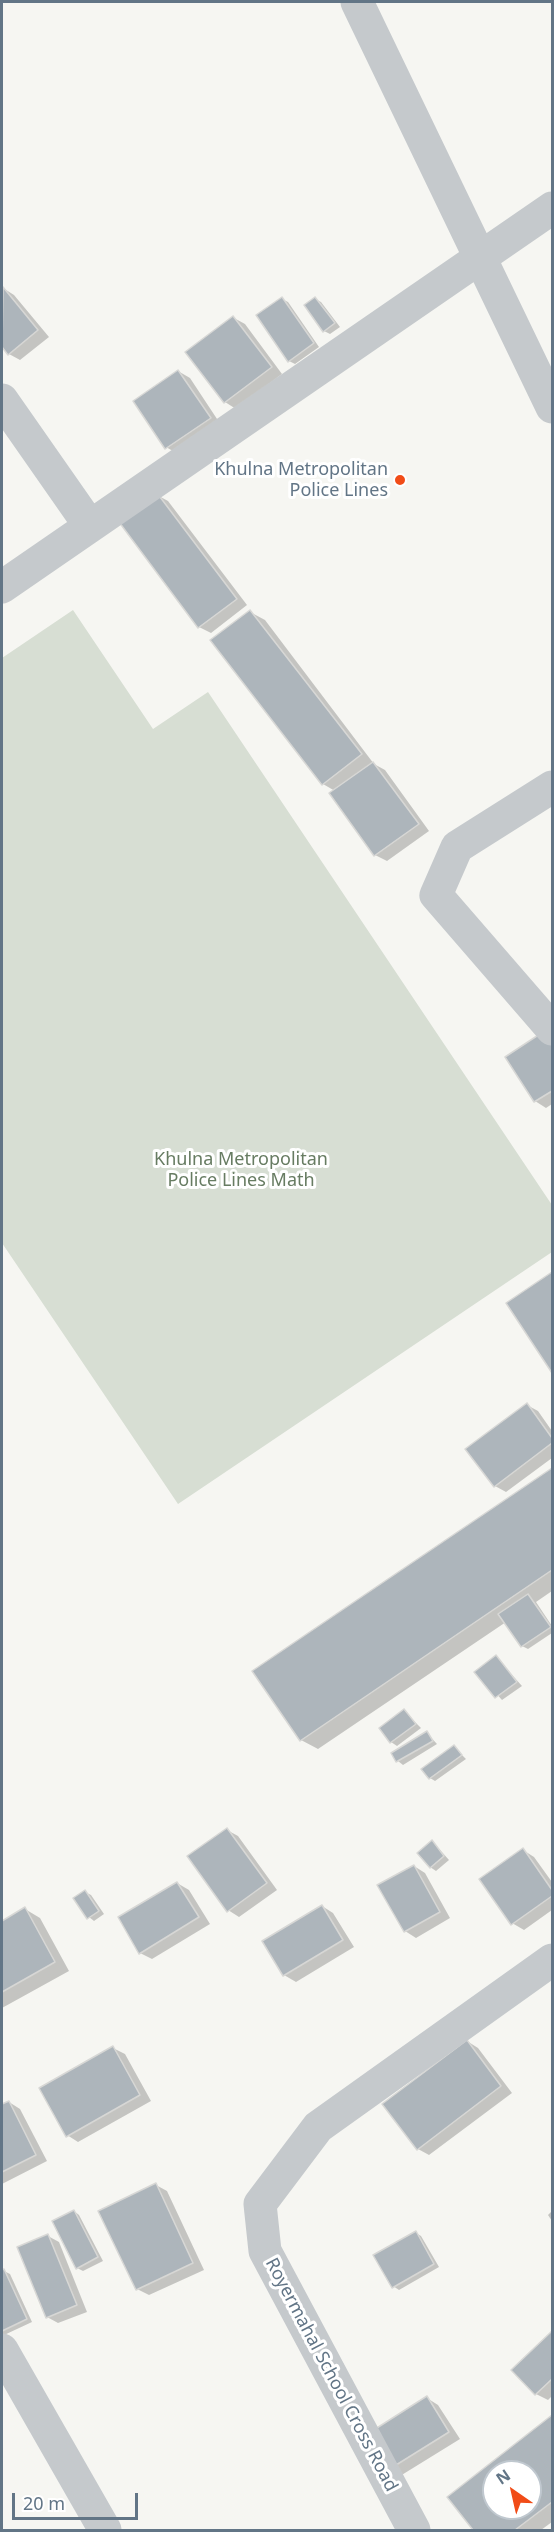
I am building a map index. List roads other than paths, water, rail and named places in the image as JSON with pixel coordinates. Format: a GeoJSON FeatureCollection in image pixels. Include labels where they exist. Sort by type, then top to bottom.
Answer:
{"type":"FeatureCollection","features":[{"type":"Feature","properties":{"kind":"street"},"geometry":{"type":"LineString","coordinates":[[357,2],[482,255],[552,406]]}},
{"type":"Feature","properties":{"kind":"street"},"geometry":{"type":"LineString","coordinates":[[2,587],[552,208]]}},
{"type":"Feature","properties":{"kind":"street"},"geometry":{"type":"LineString","coordinates":[[2,400],[90,526]]}},
{"type":"Feature","properties":{"kind":"street"},"geometry":{"type":"LineString","coordinates":[[552,787],[457,847],[436,895],[552,1029]]}},
{"type":"Feature","properties":{"kind":"street","name":"Royermahal School Cross Road"},"geometry":{"type":"LineString","coordinates":[[414,2530],[265,2251],[260,2205],[318,2127],[552,1959]]}},
{"type":"Feature","properties":{"kind":"street"},"geometry":{"type":"LineString","coordinates":[[2,2349],[105,2530]]}},
{"type":"Feature","properties":{"kind":"place","name":"Khulna Metropolitan Police Lines"},"geometry":{"type":"Point","coordinates":[400,480]}},
{"type":"Feature","properties":{"kind":"park label","name":"Khulna Metropolitan Police Lines Math"},"geometry":{"type":"Point","coordinates":[241,1170]}}]}
